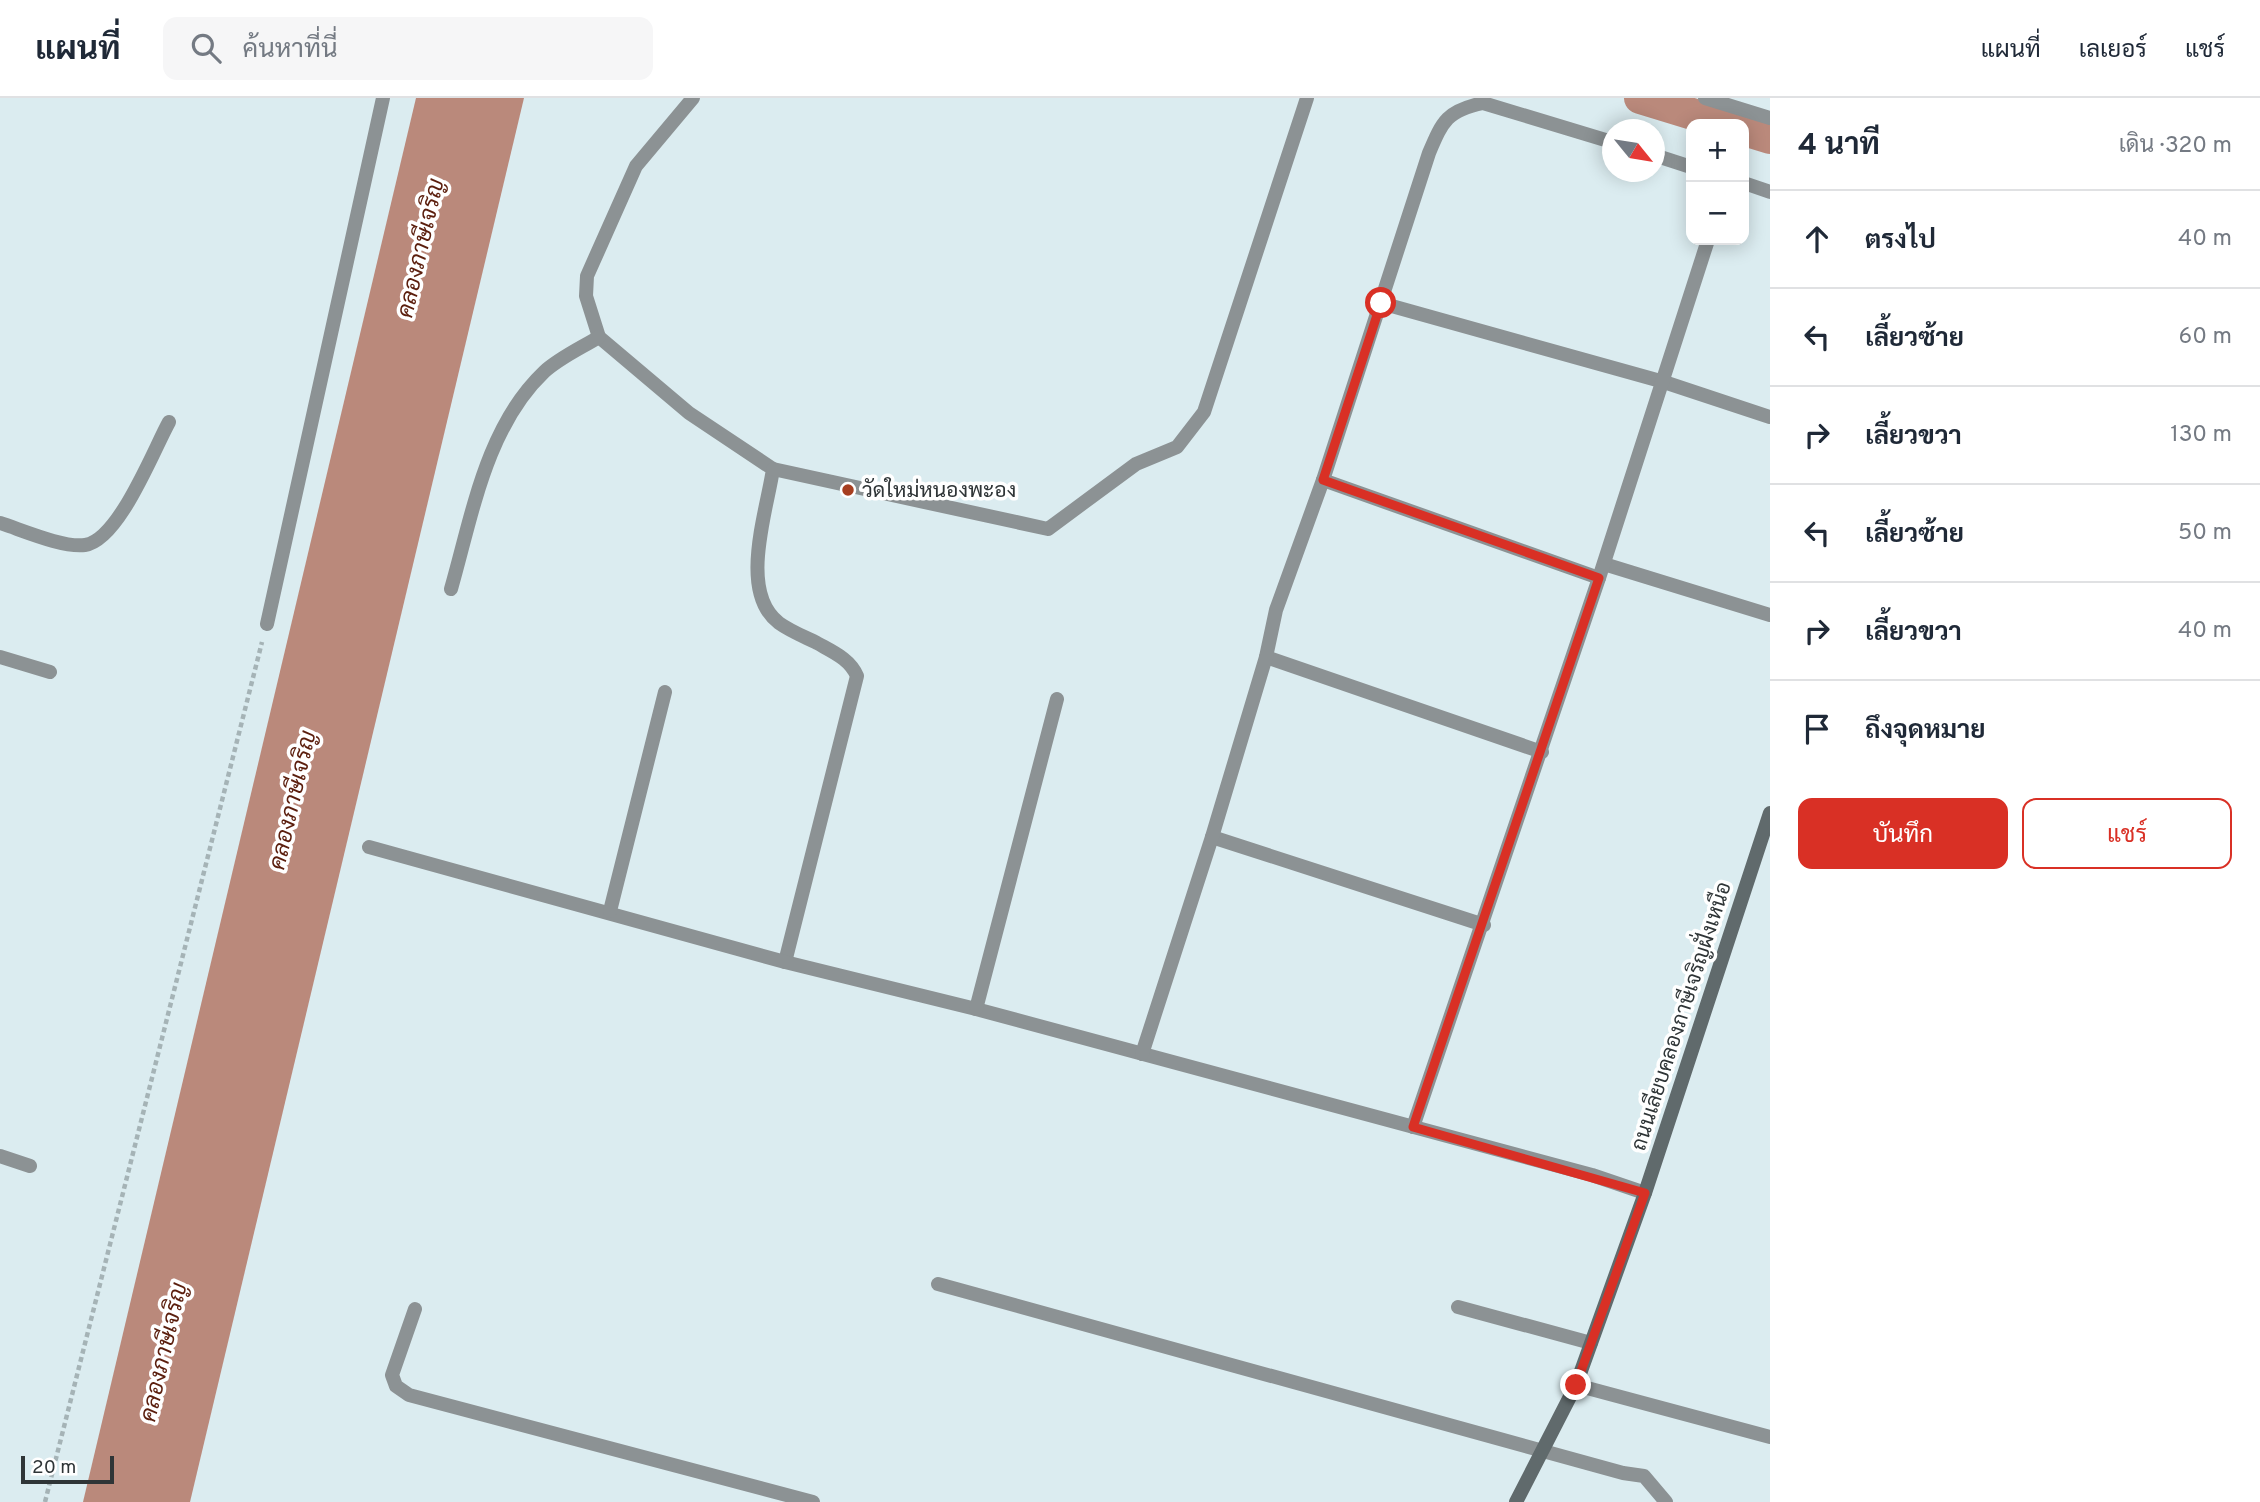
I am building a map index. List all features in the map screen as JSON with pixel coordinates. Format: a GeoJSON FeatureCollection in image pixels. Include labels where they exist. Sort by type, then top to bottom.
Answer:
{"type":"FeatureCollection","features":[{"type":"Feature","properties":{"kind":"main road","name":"ถนนเลียบคลองภาษีเจริญฝั่งเหนือ"},"geometry":{"type":"LineString","coordinates":[[1516,1502],[1576,1385],[1645,1193],[1770,813]]}},
{"type":"Feature","properties":{"kind":"street"},"geometry":{"type":"LineString","coordinates":[[267,624],[383,98]]}},
{"type":"Feature","properties":{"kind":"street"},"geometry":{"type":"LineString","coordinates":[[692,98],[636,166],[587,276],[586,296],[598,337],[689,413],[773,469],[1048,528],[1136,464],[1177,447],[1204,412],[1307,98]]}},
{"type":"Feature","properties":{"kind":"street"},"geometry":{"type":"LineString","coordinates":[[1704,98],[1770,118]]}},
{"type":"Feature","properties":{"kind":"street"},"geometry":{"type":"LineString","coordinates":[[1142,1054],[1212,837],[1266,657],[1276,610],[1323,480],[1429,153],[1443,121],[1462,108],[1483,103],[1602,139]]}},
{"type":"Feature","properties":{"kind":"street"},"geometry":{"type":"LineString","coordinates":[[1665,159],[1686,165]]}},
{"type":"Feature","properties":{"kind":"street"},"geometry":{"type":"LineString","coordinates":[[1749,185],[1770,192]]}},
{"type":"Feature","properties":{"kind":"street"},"geometry":{"type":"LineString","coordinates":[[1413,1127],[1484,925],[1602,571],[1706,245]]}},
{"type":"Feature","properties":{"kind":"street"},"geometry":{"type":"LineString","coordinates":[[1381,303],[1664,382],[1770,417]]}},
{"type":"Feature","properties":{"kind":"street"},"geometry":{"type":"LineString","coordinates":[[451,589],[491,454],[520,402],[545,372],[598,337]]}},
{"type":"Feature","properties":{"kind":"street"},"geometry":{"type":"LineString","coordinates":[[0,523],[84,545],[103,538],[124,509],[169,422]]}},
{"type":"Feature","properties":{"kind":"street"},"geometry":{"type":"LineString","coordinates":[[773,469],[757,580],[764,603],[778,622],[834,652],[852,665],[857,676],[785,962]]}},
{"type":"Feature","properties":{"kind":"street"},"geometry":{"type":"LineString","coordinates":[[1323,480],[1602,571],[1770,615]]}},
{"type":"Feature","properties":{"kind":"street"},"geometry":{"type":"LineString","coordinates":[[0,657],[50,672]]}},
{"type":"Feature","properties":{"kind":"street"},"geometry":{"type":"LineString","coordinates":[[1266,657],[1542,751]]}},
{"type":"Feature","properties":{"kind":"street"},"geometry":{"type":"LineString","coordinates":[[610,911],[665,692]]}},
{"type":"Feature","properties":{"kind":"street"},"geometry":{"type":"LineString","coordinates":[[976,1009],[1056,699]]}},
{"type":"Feature","properties":{"kind":"street"},"geometry":{"type":"LineString","coordinates":[[1212,837],[1484,925]]}},
{"type":"Feature","properties":{"kind":"street"},"geometry":{"type":"LineString","coordinates":[[369,846],[610,911],[785,962],[976,1009],[1413,1127],[1645,1193]]}},
{"type":"Feature","properties":{"kind":"street"},"geometry":{"type":"LineString","coordinates":[[0,1156],[30,1166]]}},
{"type":"Feature","properties":{"kind":"street"},"geometry":{"type":"LineString","coordinates":[[938,1284],[1644,1476],[1666,1502]]}},
{"type":"Feature","properties":{"kind":"street"},"geometry":{"type":"LineString","coordinates":[[1458,1307],[1591,1343]]}},
{"type":"Feature","properties":{"kind":"street"},"geometry":{"type":"LineString","coordinates":[[415,1309],[392,1375],[396,1386],[409,1395],[813,1502]]}},
{"type":"Feature","properties":{"kind":"street"},"geometry":{"type":"LineString","coordinates":[[1576,1385],[1770,1437]]}},
{"type":"Feature","properties":{"kind":"path"},"geometry":{"type":"LineString","coordinates":[[45,1502],[267,624]]}},
{"type":"Feature","properties":{"kind":"water","name":"คลองภาษีเจริญ"},"geometry":{"type":"Polygon","coordinates":[[[416,98],[524,98],[190,1502],[83,1502],[416,98]]]}},
{"type":"Feature","properties":{"kind":"waterway"},"geometry":{"type":"LineString","coordinates":[[1640,98],[1709,119]]}},
{"type":"Feature","properties":{"kind":"waterway"},"geometry":{"type":"LineString","coordinates":[[1749,132],[1770,138]]}},
{"type":"Feature","properties":{"kind":"place","name":"วัดใหม่หนองพะอง"},"geometry":{"type":"Point","coordinates":[848,490]}},
{"type":"Feature","properties":{"kind":"route"},"geometry":{"type":"LineString","coordinates":[[1381,303],[1323,480],[1599,578],[1484,925],[1413,1127],[1592,1175],[1645,1193],[1576,1385]]}}]}
